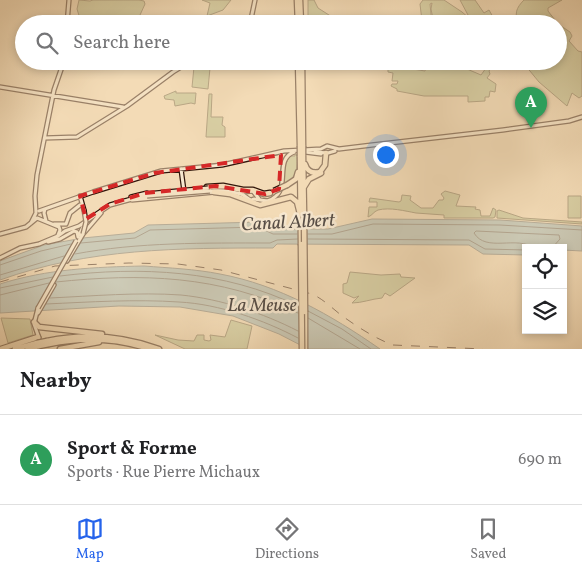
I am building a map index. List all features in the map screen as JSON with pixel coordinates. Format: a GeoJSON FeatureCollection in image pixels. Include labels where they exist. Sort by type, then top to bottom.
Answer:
{"type":"FeatureCollection","features":[{"type":"Feature","properties":{"kind":"highway"},"geometry":{"type":"LineString","coordinates":[[299,0],[300,15]]}},
{"type":"Feature","properties":{"kind":"highway"},"geometry":{"type":"LineString","coordinates":[[300,70],[304,349]]}},
{"type":"Feature","properties":{"kind":"highway"},"geometry":{"type":"LineString","coordinates":[[300,151],[307,168],[313,173],[322,171],[326,164],[324,158],[326,151]]}},
{"type":"Feature","properties":{"kind":"highway"},"geometry":{"type":"LineString","coordinates":[[300,151],[304,188],[302,214]]}},
{"type":"Feature","properties":{"kind":"highway"},"geometry":{"type":"LineString","coordinates":[[304,188],[309,179],[325,170],[326,151]]}},
{"type":"Feature","properties":{"kind":"highway"},"geometry":{"type":"LineString","coordinates":[[258,204],[255,198],[294,181],[300,164]]}},
{"type":"Feature","properties":{"kind":"highway"},"geometry":{"type":"LineString","coordinates":[[210,190],[223,186],[253,190],[264,194],[272,192]]}},
{"type":"Feature","properties":{"kind":"highway"},"geometry":{"type":"LineString","coordinates":[[210,190],[230,194],[258,204],[291,197],[297,202],[302,214]]}},
{"type":"Feature","properties":{"kind":"highway"},"geometry":{"type":"LineString","coordinates":[[33,338],[36,322],[101,334],[149,349]]}},
{"type":"Feature","properties":{"kind":"highway"},"geometry":{"type":"LineString","coordinates":[[1,349],[38,337]]}},
{"type":"Feature","properties":{"kind":"highway"},"geometry":{"type":"LineString","coordinates":[[28,349],[48,342],[83,339],[123,341],[159,349]]}},
{"type":"Feature","properties":{"kind":"highway"},"geometry":{"type":"LineString","coordinates":[[60,349],[90,343],[123,341]]}},
{"type":"Feature","properties":{"kind":"highway"},"geometry":{"type":"LineString","coordinates":[[15,349],[38,345]]}},
{"type":"Feature","properties":{"kind":"main road"},"geometry":{"type":"LineString","coordinates":[[68,15],[69,0]]}},
{"type":"Feature","properties":{"kind":"main road"},"geometry":{"type":"LineString","coordinates":[[252,15],[256,0]]}},
{"type":"Feature","properties":{"kind":"main road"},"geometry":{"type":"LineString","coordinates":[[61,70],[53,96],[45,138],[38,175],[35,208],[46,221],[66,227],[78,227]]}},
{"type":"Feature","properties":{"kind":"main road"},"geometry":{"type":"LineString","coordinates":[[45,138],[76,136],[124,108],[178,70]]}},
{"type":"Feature","properties":{"kind":"main road"},"geometry":{"type":"LineString","coordinates":[[0,88],[124,108]]}},
{"type":"Feature","properties":{"kind":"main road"},"geometry":{"type":"LineString","coordinates":[[283,174],[285,162],[290,155],[297,153],[357,149],[365,146],[570,121],[582,117]]}},
{"type":"Feature","properties":{"kind":"main road"},"geometry":{"type":"LineString","coordinates":[[0,234],[20,229],[31,223],[45,209],[155,173],[239,162],[300,151],[326,151]]}},
{"type":"Feature","properties":{"kind":"main road"},"geometry":{"type":"LineString","coordinates":[[239,162],[279,154],[313,152]]}},
{"type":"Feature","properties":{"kind":"main road"},"geometry":{"type":"LineString","coordinates":[[119,202],[184,196],[222,188],[248,195],[249,199],[266,200],[277,192],[281,184],[283,157],[279,154]]}},
{"type":"Feature","properties":{"kind":"main road"},"geometry":{"type":"LineString","coordinates":[[283,160],[288,154]]}},
{"type":"Feature","properties":{"kind":"main road"},"geometry":{"type":"LineString","coordinates":[[248,195],[252,191],[255,198],[265,202],[276,196],[282,187],[284,161],[288,154]]}},
{"type":"Feature","properties":{"kind":"main road"},"geometry":{"type":"LineString","coordinates":[[181,169],[184,196]]}},
{"type":"Feature","properties":{"kind":"main road"},"geometry":{"type":"LineString","coordinates":[[66,227],[76,225],[108,205],[146,193],[183,189],[228,191],[248,195]]}},
{"type":"Feature","properties":{"kind":"main road"},"geometry":{"type":"LineString","coordinates":[[130,197],[210,190]]}},
{"type":"Feature","properties":{"kind":"main road"},"geometry":{"type":"LineString","coordinates":[[57,237],[78,227],[113,204],[147,195]]}},
{"type":"Feature","properties":{"kind":"main road"},"geometry":{"type":"LineString","coordinates":[[78,197],[85,224],[83,234]]}},
{"type":"Feature","properties":{"kind":"main road"},"geometry":{"type":"LineString","coordinates":[[46,349],[38,337],[36,322],[83,224],[78,197]]}},
{"type":"Feature","properties":{"kind":"main road"},"geometry":{"type":"LineString","coordinates":[[36,322],[83,234],[102,212],[113,204]]}},
{"type":"Feature","properties":{"kind":"main road"},"geometry":{"type":"LineString","coordinates":[[45,209],[46,221]]}},
{"type":"Feature","properties":{"kind":"main road"},"geometry":{"type":"LineString","coordinates":[[57,237],[66,227],[72,211],[81,209]]}},
{"type":"Feature","properties":{"kind":"main road"},"geometry":{"type":"LineString","coordinates":[[53,224],[59,228],[60,232],[57,237]]}},
{"type":"Feature","properties":{"kind":"main road"},"geometry":{"type":"LineString","coordinates":[[0,258],[20,248],[38,244],[74,231],[77,232],[78,237]]}},
{"type":"Feature","properties":{"kind":"highlighted area"},"geometry":{"type":"Polygon","coordinates":[[[281,155],[279,189],[265,194],[216,186],[145,193],[110,204],[86,219],[80,196],[155,173],[281,155]]]}},
{"type":"Feature","properties":{"kind":"green space"},"geometry":{"type":"Polygon","coordinates":[[[79,0],[139,0],[144,1],[145,4],[140,15],[79,15],[77,9],[79,0]]]}},
{"type":"Feature","properties":{"kind":"green space"},"geometry":{"type":"Polygon","coordinates":[[[202,0],[231,0],[223,10],[207,15],[210,3],[202,0]]]}},
{"type":"Feature","properties":{"kind":"green space"},"geometry":{"type":"Polygon","coordinates":[[[308,0],[314,0],[318,8],[329,15],[308,15],[308,0]]]}},
{"type":"Feature","properties":{"kind":"green space"},"geometry":{"type":"Polygon","coordinates":[[[423,0],[444,0],[466,15],[432,15],[432,3],[430,4],[431,15],[421,15],[420,4],[423,0]]]}},
{"type":"Feature","properties":{"kind":"green space"},"geometry":{"type":"Polygon","coordinates":[[[460,0],[475,0],[484,13],[489,10],[492,15],[468,15],[460,0]]]}},
{"type":"Feature","properties":{"kind":"green space"},"geometry":{"type":"Polygon","coordinates":[[[524,0],[562,0],[548,8],[551,15],[517,15],[519,6],[524,0]]]}},
{"type":"Feature","properties":{"kind":"green space"},"geometry":{"type":"Polygon","coordinates":[[[567,30],[572,36],[569,41],[578,51],[582,52],[582,96],[579,98],[572,93],[567,106],[539,82],[529,70],[567,70],[567,30]]]}},
{"type":"Feature","properties":{"kind":"green space"},"geometry":{"type":"Polygon","coordinates":[[[194,70],[210,70],[208,89],[192,87],[194,70]]]}},
{"type":"Feature","properties":{"kind":"green space"},"geometry":{"type":"Polygon","coordinates":[[[388,70],[469,70],[481,75],[485,70],[490,70],[490,74],[487,78],[496,84],[495,92],[490,91],[489,97],[485,97],[485,101],[468,102],[468,96],[424,96],[397,91],[397,89],[391,86],[392,84],[397,84],[398,81],[392,81],[393,73],[388,72],[388,70]]]}},
{"type":"Feature","properties":{"kind":"green space"},"geometry":{"type":"Polygon","coordinates":[[[176,91],[176,93],[196,93],[195,104],[175,106],[174,100],[165,99],[164,96],[176,91]]]}},
{"type":"Feature","properties":{"kind":"green space"},"geometry":{"type":"Polygon","coordinates":[[[209,94],[212,94],[211,117],[223,117],[222,125],[225,127],[225,137],[206,137],[209,94]]]}},
{"type":"Feature","properties":{"kind":"green space"},"geometry":{"type":"Polygon","coordinates":[[[297,154],[296,172],[284,184],[285,165],[290,156],[295,156],[297,154]]]}},
{"type":"Feature","properties":{"kind":"green space"},"geometry":{"type":"Polygon","coordinates":[[[445,191],[460,195],[456,206],[476,207],[475,209],[480,210],[481,216],[490,216],[493,208],[496,210],[495,217],[444,218],[444,215],[387,209],[378,210],[368,217],[369,207],[377,207],[377,202],[369,202],[370,198],[399,202],[402,195],[411,196],[410,200],[421,208],[433,208],[439,200],[443,200],[444,198],[441,194],[445,191]]]}},
{"type":"Feature","properties":{"kind":"green space"},"geometry":{"type":"Polygon","coordinates":[[[568,196],[581,196],[581,218],[568,218],[568,196]]]}},
{"type":"Feature","properties":{"kind":"green space"},"geometry":{"type":"Polygon","coordinates":[[[497,211],[523,218],[582,222],[582,224],[497,218],[497,211]]]}},
{"type":"Feature","properties":{"kind":"green space"},"geometry":{"type":"Polygon","coordinates":[[[350,272],[381,275],[400,274],[401,277],[415,278],[390,296],[385,293],[382,298],[352,303],[359,296],[354,298],[343,293],[343,284],[347,283],[350,272]]]}},
{"type":"Feature","properties":{"kind":"green space"},"geometry":{"type":"Polygon","coordinates":[[[1,318],[30,319],[33,335],[8,343],[1,318]]]}},
{"type":"Feature","properties":{"kind":"green space"},"geometry":{"type":"Polygon","coordinates":[[[231,320],[252,326],[247,349],[185,349],[155,335],[194,341],[197,335],[204,335],[204,340],[209,341],[211,340],[210,335],[225,337],[231,320]]]}},
{"type":"Feature","properties":{"kind":"water"},"geometry":{"type":"Polygon","coordinates":[[[372,219],[500,220],[582,226],[582,251],[567,250],[567,244],[522,244],[522,255],[483,254],[469,245],[277,244],[273,248],[203,248],[101,256],[33,269],[0,280],[0,261],[44,245],[83,238],[134,233],[148,225],[260,222],[274,229],[328,229],[372,219]]]}},
{"type":"Feature","properties":{"kind":"water","name":"La Meuse"},"geometry":{"type":"Polygon","coordinates":[[[144,266],[211,272],[263,286],[323,313],[380,349],[308,349],[279,334],[233,316],[180,307],[119,306],[0,313],[0,284],[53,272],[89,268],[144,266]]]}},
{"type":"Feature","properties":{"kind":"railway"},"geometry":{"type":"LineString","coordinates":[[0,282],[55,266],[129,263],[178,264],[221,270],[312,294],[360,328],[393,345],[483,349]]}},
{"type":"Feature","properties":{"kind":"place","name":"Sport & Forme"},"geometry":{"type":"Point","coordinates":[531,128]}},
{"type":"Feature","properties":{"kind":"water label","name":"Canal Albert"},"geometry":{"type":"Point","coordinates":[288,223]}}]}
